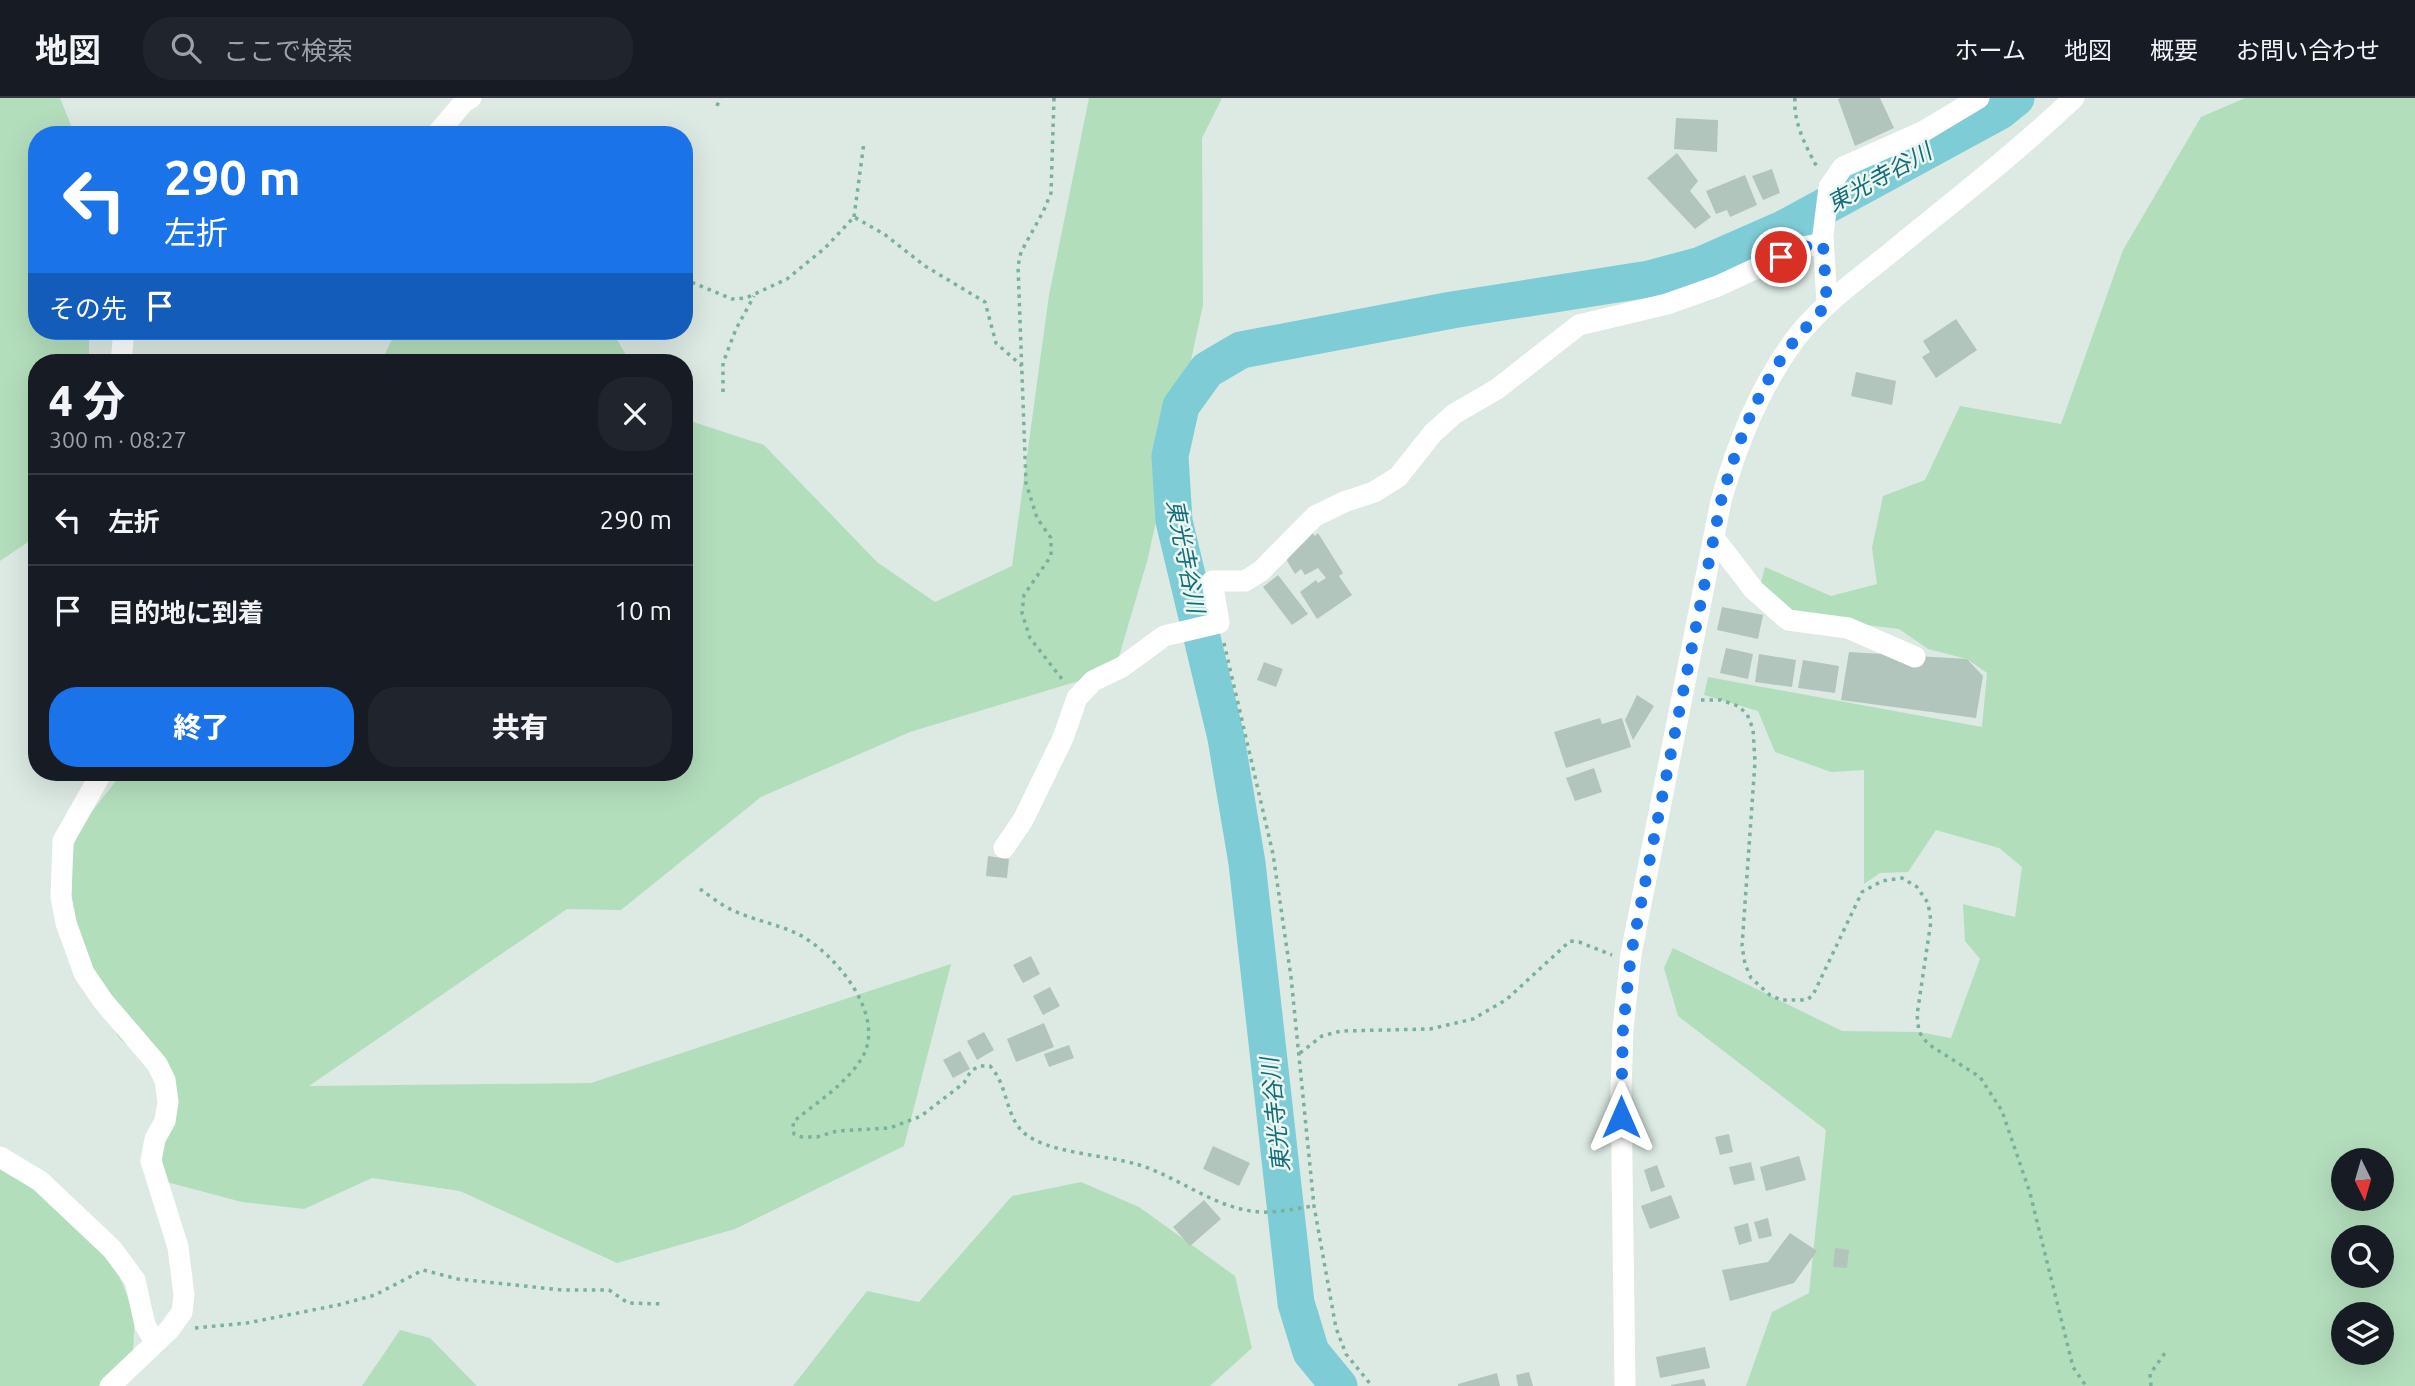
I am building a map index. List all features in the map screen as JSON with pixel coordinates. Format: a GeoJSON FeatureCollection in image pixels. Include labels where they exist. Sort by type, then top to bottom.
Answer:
{"type":"FeatureCollection","features":[{"type":"Feature","properties":{"kind":"street"},"geometry":{"type":"LineString","coordinates":[[444,126],[464,102],[471,98]]}},
{"type":"Feature","properties":{"kind":"street"},"geometry":{"type":"LineString","coordinates":[[1827,304],[1823,239],[1829,187],[1843,167],[1924,131],[1979,98]]}},
{"type":"Feature","properties":{"kind":"street"},"geometry":{"type":"LineString","coordinates":[[1625,1386],[1621,1090],[1623,1028],[1630,962],[1681,699],[1733,458],[1747,421],[1767,381],[1794,340],[1827,304],[1996,167],[2074,98]]}},
{"type":"Feature","properties":{"kind":"street"},"geometry":{"type":"LineString","coordinates":[[1004,848],[1023,820],[1063,738],[1077,698],[1093,681],[1122,667],[1164,636],[1219,623],[1212,581],[1245,581],[1261,571],[1315,516],[1374,492],[1398,477],[1433,433],[1454,414],[1497,388],[1579,325],[1667,304],[1718,286],[1823,239]]}},
{"type":"Feature","properties":{"kind":"street"},"geometry":{"type":"LineString","coordinates":[[1714,538],[1754,590],[1788,621],[1848,628],[1915,657]]}},
{"type":"Feature","properties":{"kind":"street"},"geometry":{"type":"LineString","coordinates":[[97,781],[63,841],[61,897],[66,923],[84,973],[103,1001],[157,1065],[165,1080],[168,1102],[165,1121],[155,1139],[150,1161],[178,1247],[184,1295],[182,1312],[162,1336],[110,1386]]}},
{"type":"Feature","properties":{"kind":"street"},"geometry":{"type":"LineString","coordinates":[[0,1157],[40,1181],[112,1249],[135,1280],[145,1325],[162,1336]]}},
{"type":"Feature","properties":{"kind":"path"},"geometry":{"type":"LineString","coordinates":[[717,106],[720,98]]}},
{"type":"Feature","properties":{"kind":"path"},"geometry":{"type":"LineString","coordinates":[[1055,98],[1051,193],[1021,252],[1018,266],[1026,483],[1037,519],[1051,538],[1051,556],[1024,595],[1022,613],[1030,638],[1077,698]]}},
{"type":"Feature","properties":{"kind":"path"},"geometry":{"type":"LineString","coordinates":[[1795,98],[1794,109],[1805,146],[1829,187]]}},
{"type":"Feature","properties":{"kind":"path"},"geometry":{"type":"LineString","coordinates":[[693,283],[732,299],[746,298],[787,279],[825,247],[854,217],[864,142]]}},
{"type":"Feature","properties":{"kind":"path"},"geometry":{"type":"LineString","coordinates":[[854,217],[884,234],[925,266],[985,302],[996,342],[1022,366]]}},
{"type":"Feature","properties":{"kind":"path"},"geometry":{"type":"LineString","coordinates":[[723,392],[723,363],[736,329],[755,294]]}},
{"type":"Feature","properties":{"kind":"path"},"geometry":{"type":"LineString","coordinates":[[1219,623],[1273,854],[1291,977],[1314,1206],[1336,1328],[1346,1354],[1372,1386]]}},
{"type":"Feature","properties":{"kind":"path"},"geometry":{"type":"LineString","coordinates":[[1681,699],[1721,700],[1738,706],[1747,714],[1753,729],[1755,762],[1742,946],[1751,978],[1761,989],[1781,1000],[1807,1000],[1813,995],[1862,892],[1882,881],[1902,878],[1917,887],[1928,903],[1931,921],[1917,1015],[1919,1032],[1928,1044],[1980,1077],[2002,1111],[2030,1193],[2073,1367],[2086,1386]]}},
{"type":"Feature","properties":{"kind":"path"},"geometry":{"type":"LineString","coordinates":[[701,889],[730,910],[798,934],[824,951],[847,975],[859,998],[867,1023],[869,1043],[849,1076],[793,1122],[794,1134],[802,1138],[837,1131],[890,1128],[921,1116],[964,1083],[971,1071],[979,1066],[990,1066],[1000,1076],[1013,1116],[1023,1132],[1050,1146],[1137,1164],[1233,1207],[1261,1212],[1314,1206]]}},
{"type":"Feature","properties":{"kind":"path"},"geometry":{"type":"LineString","coordinates":[[1299,1054],[1322,1036],[1341,1031],[1430,1028],[1473,1019],[1506,1000],[1570,941],[1630,962]]}},
{"type":"Feature","properties":{"kind":"path"},"geometry":{"type":"LineString","coordinates":[[162,1336],[338,1305],[375,1295],[423,1270],[458,1279],[562,1290],[609,1290],[628,1303],[664,1304]]}},
{"type":"Feature","properties":{"kind":"path"},"geometry":{"type":"LineString","coordinates":[[2151,1386],[2150,1374],[2165,1353]]}},
{"type":"Feature","properties":{"kind":"green space"},"geometry":{"type":"Polygon","coordinates":[[[0,98],[60,98],[71,126],[28,126],[28,340],[89,340],[89,354],[28,354],[28,542],[0,561],[0,98]]]}},
{"type":"Feature","properties":{"kind":"green space"},"geometry":{"type":"Polygon","coordinates":[[[1089,98],[1222,98],[1202,138],[1203,305],[1148,558],[1115,670],[910,732],[761,797],[621,910],[567,909],[309,1086],[591,1083],[951,964],[904,1146],[735,1229],[617,1263],[460,1191],[372,1178],[304,1209],[242,1202],[144,1176],[172,1083],[119,1038],[65,946],[75,833],[116,781],[693,781],[693,422],[764,445],[877,562],[935,602],[1012,566],[1049,295],[1089,98]]]}},
{"type":"Feature","properties":{"kind":"green space"},"geometry":{"type":"Polygon","coordinates":[[[2245,98],[2415,98],[2415,1386],[1746,1386],[1772,1312],[1809,1293],[1826,1130],[1678,1016],[1664,968],[1673,948],[1842,1031],[1919,1032],[1951,1038],[1980,959],[1965,941],[1963,904],[2015,917],[2022,867],[1999,848],[1936,830],[1908,872],[1880,873],[1864,884],[1864,770],[1831,772],[1775,752],[1758,711],[1704,695],[1708,677],[1982,727],[1987,673],[1967,659],[1928,649],[1899,629],[1792,616],[1760,586],[1765,567],[1831,596],[1877,584],[1872,548],[1883,496],[1925,480],[1960,406],[2061,424],[2123,250],[2201,117],[2245,98]]]}},
{"type":"Feature","properties":{"kind":"green space"},"geometry":{"type":"Polygon","coordinates":[[[392,340],[617,340],[625,354],[385,354],[392,340]]]}},
{"type":"Feature","properties":{"kind":"green space"},"geometry":{"type":"Polygon","coordinates":[[[0,1162],[59,1194],[111,1256],[135,1315],[133,1355],[106,1386],[0,1386],[0,1162]]]}},
{"type":"Feature","properties":{"kind":"green space"},"geometry":{"type":"Polygon","coordinates":[[[1081,1182],[1139,1207],[1235,1276],[1252,1348],[1210,1386],[793,1386],[867,1291],[919,1302],[1012,1196],[1081,1182]]]}},
{"type":"Feature","properties":{"kind":"green space"},"geometry":{"type":"Polygon","coordinates":[[[400,1330],[430,1338],[477,1386],[362,1386],[400,1330]]]}},
{"type":"Feature","properties":{"kind":"building"},"geometry":{"type":"Polygon","coordinates":[[[1880,98],[1894,128],[1855,146],[1838,99],[1880,98]]]}},
{"type":"Feature","properties":{"kind":"building"},"geometry":{"type":"Polygon","coordinates":[[[1676,118],[1718,120],[1717,152],[1674,149],[1676,118]]]}},
{"type":"Feature","properties":{"kind":"building"},"geometry":{"type":"Polygon","coordinates":[[[1677,153],[1698,181],[1690,191],[1711,217],[1695,229],[1647,178],[1677,153]]]}},
{"type":"Feature","properties":{"kind":"building"},"geometry":{"type":"Polygon","coordinates":[[[1772,169],[1780,193],[1763,200],[1752,176],[1772,169]]]}},
{"type":"Feature","properties":{"kind":"building"},"geometry":{"type":"Polygon","coordinates":[[[1745,175],[1757,205],[1730,217],[1727,210],[1716,214],[1706,191],[1745,175]]]}},
{"type":"Feature","properties":{"kind":"building"},"geometry":{"type":"Polygon","coordinates":[[[1956,319],[1977,350],[1936,378],[1922,357],[1930,352],[1923,341],[1956,319]]]}},
{"type":"Feature","properties":{"kind":"building"},"geometry":{"type":"Polygon","coordinates":[[[1856,372],[1896,381],[1892,405],[1851,396],[1856,372]]]}},
{"type":"Feature","properties":{"kind":"building"},"geometry":{"type":"Polygon","coordinates":[[[1311,532],[1315,536],[1318,533],[1343,573],[1339,576],[1352,595],[1317,619],[1300,592],[1316,580],[1318,583],[1326,578],[1318,568],[1305,575],[1301,569],[1295,574],[1283,554],[1311,532]]]}},
{"type":"Feature","properties":{"kind":"building"},"geometry":{"type":"Polygon","coordinates":[[[1278,575],[1308,614],[1292,625],[1263,587],[1278,575]]]}},
{"type":"Feature","properties":{"kind":"building"},"geometry":{"type":"Polygon","coordinates":[[[1722,607],[1763,615],[1758,639],[1717,630],[1722,607]]]}},
{"type":"Feature","properties":{"kind":"building"},"geometry":{"type":"Polygon","coordinates":[[[1726,648],[1753,654],[1748,679],[1720,673],[1726,648]]]}},
{"type":"Feature","properties":{"kind":"building"},"geometry":{"type":"Polygon","coordinates":[[[1849,652],[1967,659],[1983,676],[1976,718],[1841,700],[1849,652]]]}},
{"type":"Feature","properties":{"kind":"building"},"geometry":{"type":"Polygon","coordinates":[[[1759,654],[1796,660],[1792,687],[1755,682],[1759,654]]]}},
{"type":"Feature","properties":{"kind":"building"},"geometry":{"type":"Polygon","coordinates":[[[1803,660],[1839,666],[1835,693],[1798,688],[1803,660]]]}},
{"type":"Feature","properties":{"kind":"building"},"geometry":{"type":"Polygon","coordinates":[[[1264,662],[1283,669],[1276,687],[1257,680],[1264,662]]]}},
{"type":"Feature","properties":{"kind":"building"},"geometry":{"type":"Polygon","coordinates":[[[1637,695],[1654,706],[1633,740],[1625,720],[1637,695]]]}},
{"type":"Feature","properties":{"kind":"building"},"geometry":{"type":"Polygon","coordinates":[[[1600,718],[1602,724],[1622,718],[1631,747],[1566,768],[1554,732],[1600,718]]]}},
{"type":"Feature","properties":{"kind":"building"},"geometry":{"type":"Polygon","coordinates":[[[1594,768],[1602,792],[1575,801],[1566,778],[1594,768]]]}},
{"type":"Feature","properties":{"kind":"building"},"geometry":{"type":"Polygon","coordinates":[[[988,856],[1009,859],[1007,878],[986,876],[988,856]]]}},
{"type":"Feature","properties":{"kind":"building"},"geometry":{"type":"Polygon","coordinates":[[[1031,956],[1040,974],[1023,983],[1013,965],[1031,956]]]}},
{"type":"Feature","properties":{"kind":"building"},"geometry":{"type":"Polygon","coordinates":[[[1050,987],[1060,1006],[1043,1015],[1033,996],[1050,987]]]}},
{"type":"Feature","properties":{"kind":"building"},"geometry":{"type":"Polygon","coordinates":[[[1044,1023],[1054,1047],[1016,1062],[1007,1039],[1044,1023]]]}},
{"type":"Feature","properties":{"kind":"building"},"geometry":{"type":"Polygon","coordinates":[[[984,1032],[994,1050],[977,1060],[967,1041],[984,1032]]]}},
{"type":"Feature","properties":{"kind":"building"},"geometry":{"type":"Polygon","coordinates":[[[1069,1045],[1074,1058],[1049,1067],[1044,1054],[1069,1045]]]}},
{"type":"Feature","properties":{"kind":"building"},"geometry":{"type":"Polygon","coordinates":[[[960,1051],[970,1069],[953,1078],[943,1060],[960,1051]]]}},
{"type":"Feature","properties":{"kind":"building"},"geometry":{"type":"Polygon","coordinates":[[[1729,1134],[1733,1152],[1720,1155],[1715,1137],[1729,1134]]]}},
{"type":"Feature","properties":{"kind":"building"},"geometry":{"type":"Polygon","coordinates":[[[1213,1146],[1250,1163],[1239,1186],[1203,1169],[1213,1146]]]}},
{"type":"Feature","properties":{"kind":"building"},"geometry":{"type":"Polygon","coordinates":[[[1799,1156],[1806,1180],[1766,1191],[1760,1167],[1799,1156]]]}},
{"type":"Feature","properties":{"kind":"building"},"geometry":{"type":"Polygon","coordinates":[[[1751,1162],[1755,1180],[1734,1185],[1729,1167],[1751,1162]]]}},
{"type":"Feature","properties":{"kind":"building"},"geometry":{"type":"Polygon","coordinates":[[[1657,1165],[1665,1187],[1651,1192],[1644,1170],[1657,1165]]]}},
{"type":"Feature","properties":{"kind":"building"},"geometry":{"type":"Polygon","coordinates":[[[1671,1195],[1680,1218],[1650,1229],[1641,1206],[1671,1195]]]}},
{"type":"Feature","properties":{"kind":"building"},"geometry":{"type":"Polygon","coordinates":[[[1204,1200],[1221,1219],[1190,1246],[1173,1227],[1204,1200]]]}},
{"type":"Feature","properties":{"kind":"building"},"geometry":{"type":"Polygon","coordinates":[[[1768,1218],[1772,1236],[1759,1239],[1754,1222],[1768,1218]]]}},
{"type":"Feature","properties":{"kind":"building"},"geometry":{"type":"Polygon","coordinates":[[[1748,1223],[1752,1241],[1739,1245],[1734,1227],[1748,1223]]]}},
{"type":"Feature","properties":{"kind":"building"},"geometry":{"type":"Polygon","coordinates":[[[1790,1233],[1817,1251],[1794,1283],[1730,1301],[1722,1270],[1768,1262],[1790,1233]]]}},
{"type":"Feature","properties":{"kind":"building"},"geometry":{"type":"Polygon","coordinates":[[[1835,1248],[1849,1250],[1847,1268],[1833,1267],[1835,1248]]]}},
{"type":"Feature","properties":{"kind":"building"},"geometry":{"type":"Polygon","coordinates":[[[1705,1347],[1710,1368],[1660,1378],[1656,1357],[1705,1347]]]}},
{"type":"Feature","properties":{"kind":"building"},"geometry":{"type":"Polygon","coordinates":[[[1529,1372],[1533,1386],[1518,1386],[1516,1375],[1529,1372]]]}},
{"type":"Feature","properties":{"kind":"building"},"geometry":{"type":"Polygon","coordinates":[[[1497,1373],[1500,1386],[1458,1386],[1458,1384],[1497,1373]]]}},
{"type":"Feature","properties":{"kind":"building"},"geometry":{"type":"Polygon","coordinates":[[[1704,1379],[1706,1386],[1671,1386],[1671,1385],[1704,1379]]]}},
{"type":"Feature","properties":{"kind":"waterway","name":"東光寺谷川"},"geometry":{"type":"LineString","coordinates":[[1339,1386],[1311,1352],[1296,1303],[1247,863],[1226,738],[1174,521],[1170,456],[1181,406],[1207,370],[1241,350],[1452,310],[1649,279],[1701,265],[1783,229],[2000,111],[2016,98]]}},
{"type":"Feature","properties":{"kind":"route"},"geometry":{"type":"LineString","coordinates":[[1621,1117],[1623,1028],[1631,954],[1721,501],[1747,421],[1767,381],[1794,340],[1827,304],[1823,244],[1802,247],[1781,257]]}}]}
